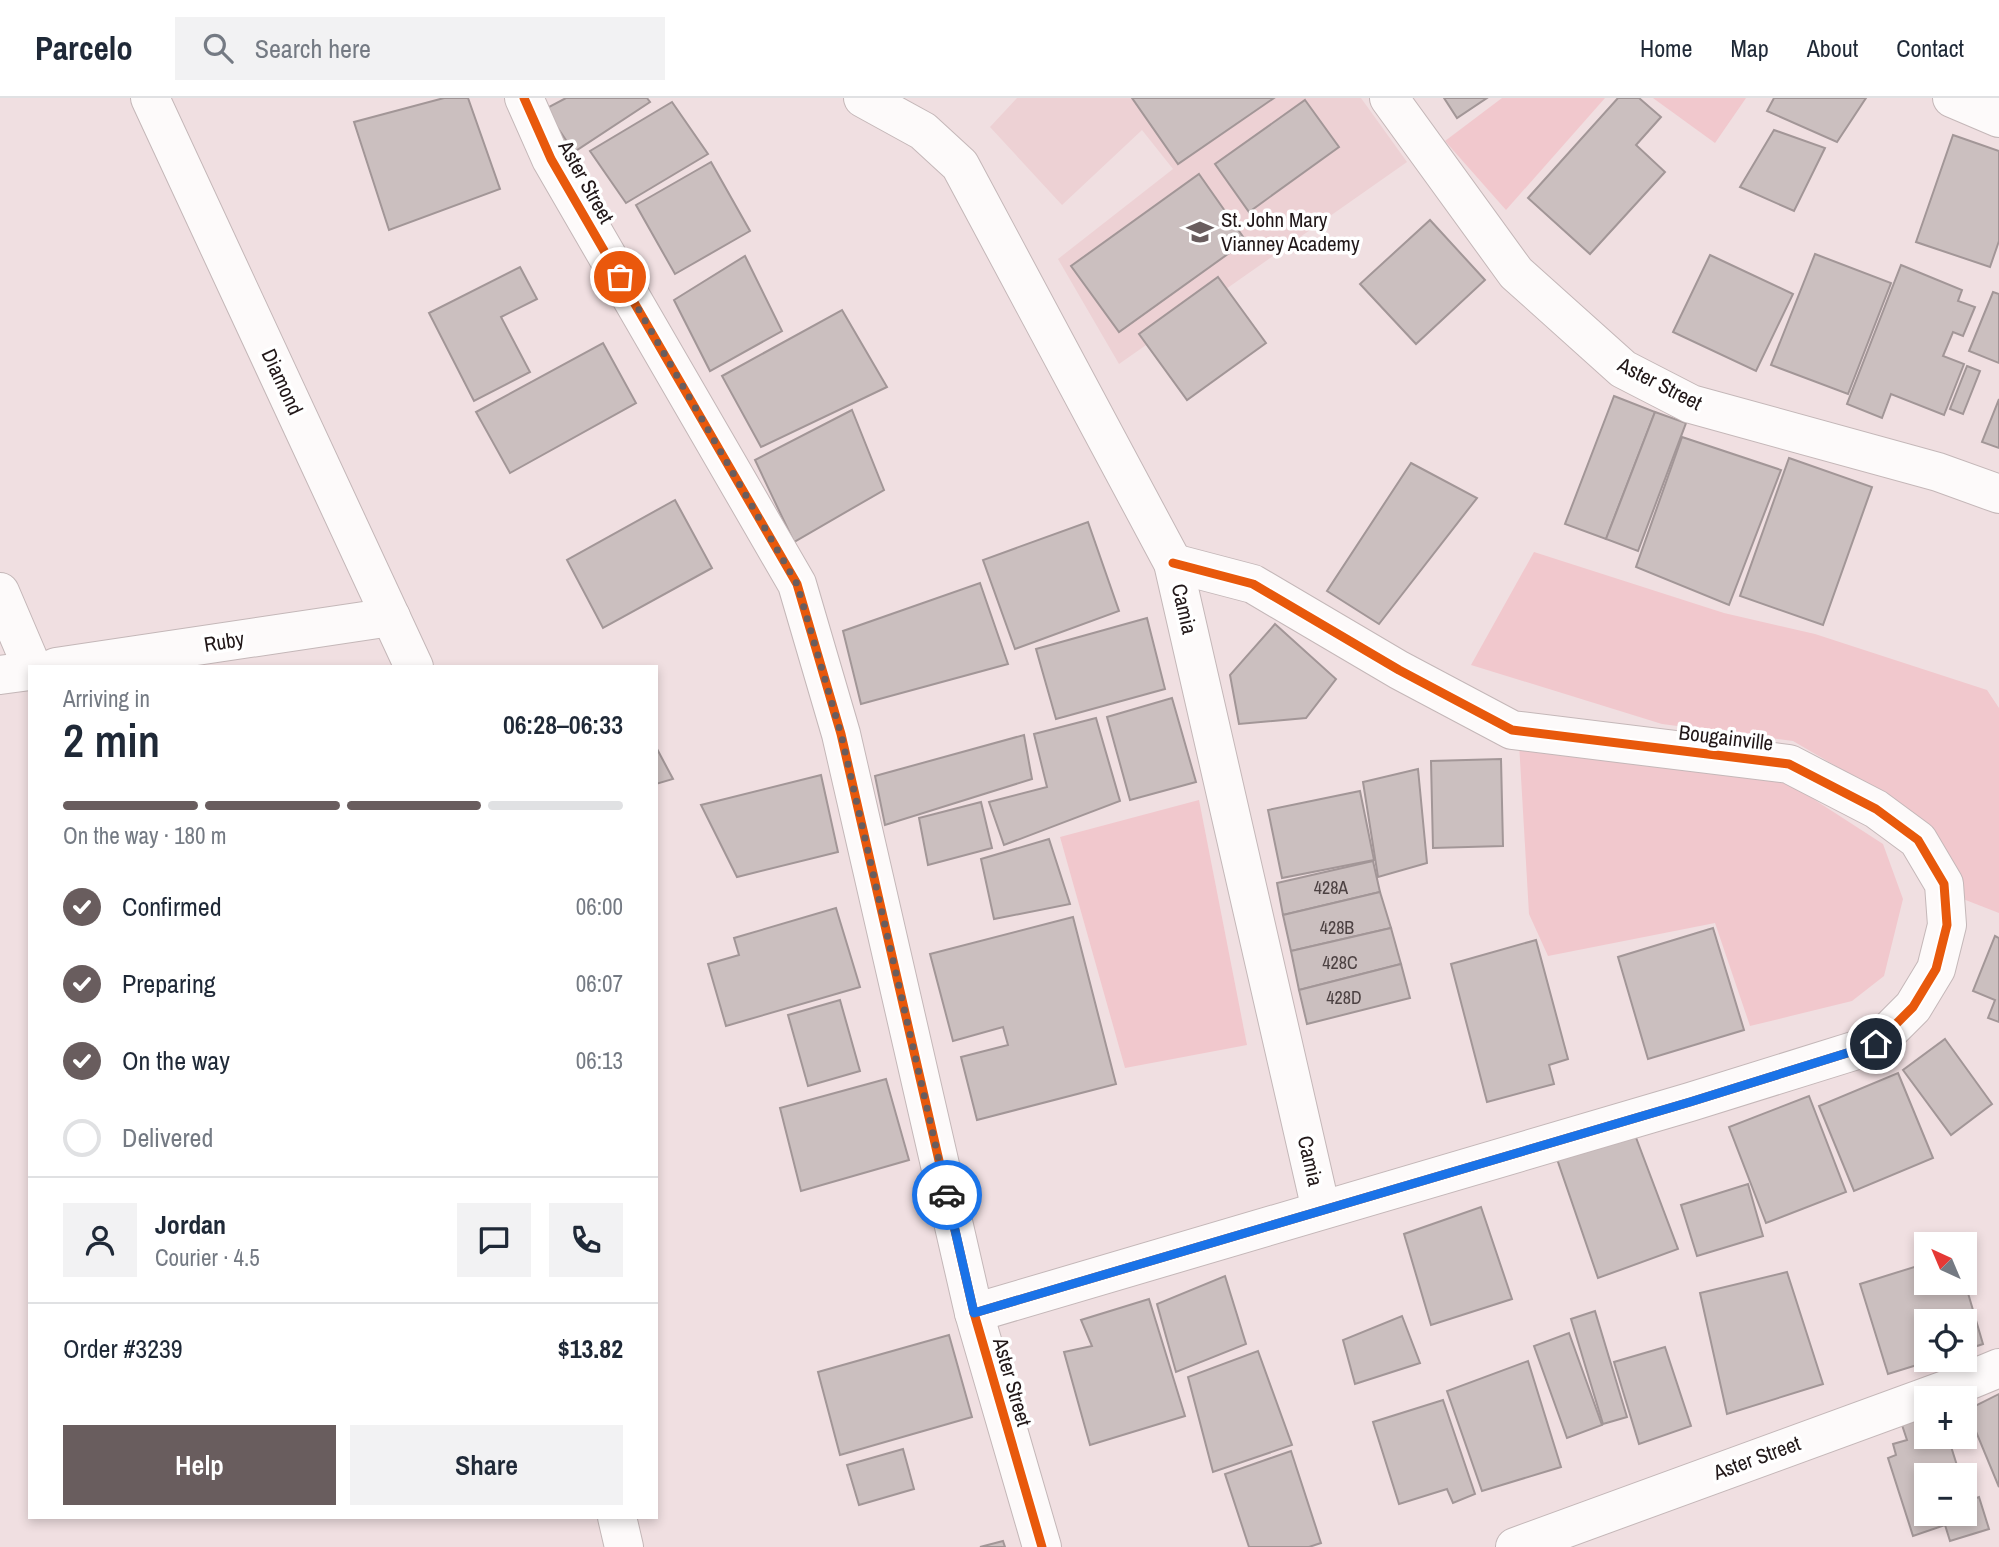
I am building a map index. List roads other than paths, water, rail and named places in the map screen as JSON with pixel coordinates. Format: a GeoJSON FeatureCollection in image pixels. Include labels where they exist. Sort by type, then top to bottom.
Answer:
{"type":"FeatureCollection","features":[{"type":"Feature","properties":{"kind":"street","name":"Diamond"},"geometry":{"type":"LineString","coordinates":[[149,98],[413,665]]}},
{"type":"Feature","properties":{"kind":"street","name":"Aster Street"},"geometry":{"type":"LineString","coordinates":[[524,98],[551,159],[797,584],[841,734],[974,1313],[1042,1547]]}},
{"type":"Feature","properties":{"kind":"street","name":"Camia"},"geometry":{"type":"LineString","coordinates":[[863,98],[923,131],[960,166],[1173,563],[1321,1210]]}},
{"type":"Feature","properties":{"kind":"street","name":"Aster Street"},"geometry":{"type":"LineString","coordinates":[[1389,98],[1516,273],[1623,369],[1691,404],[1938,472],[1999,494]]}},
{"type":"Feature","properties":{"kind":"street","name":"Bougainville"},"geometry":{"type":"LineString","coordinates":[[974,1313],[1690,1102],[1876,1044],[1913,1007],[1936,969],[1947,925],[1944,884],[1918,841],[1875,809],[1789,764],[1512,730],[1399,670],[1253,584],[1173,563]]}},
{"type":"Feature","properties":{"kind":"street"},"geometry":{"type":"LineString","coordinates":[[0,592],[29,665]]}},
{"type":"Feature","properties":{"kind":"street","name":"Ruby"},"geometry":{"type":"LineString","coordinates":[[69,665],[391,617]]}},
{"type":"Feature","properties":{"kind":"street"},"geometry":{"type":"LineString","coordinates":[[0,676],[28,670]]}},
{"type":"Feature","properties":{"kind":"street","name":"Aster Street"},"geometry":{"type":"LineString","coordinates":[[1515,1547],[1954,1387],[1999,1368]]}},
{"type":"Feature","properties":{"kind":"street"},"geometry":{"type":"LineString","coordinates":[[618,1519],[624,1547]]}},
{"type":"Feature","properties":{"kind":"place","name":"St. John Mary Vianney Academy"},"geometry":{"type":"Point","coordinates":[1200,232]}}]}
